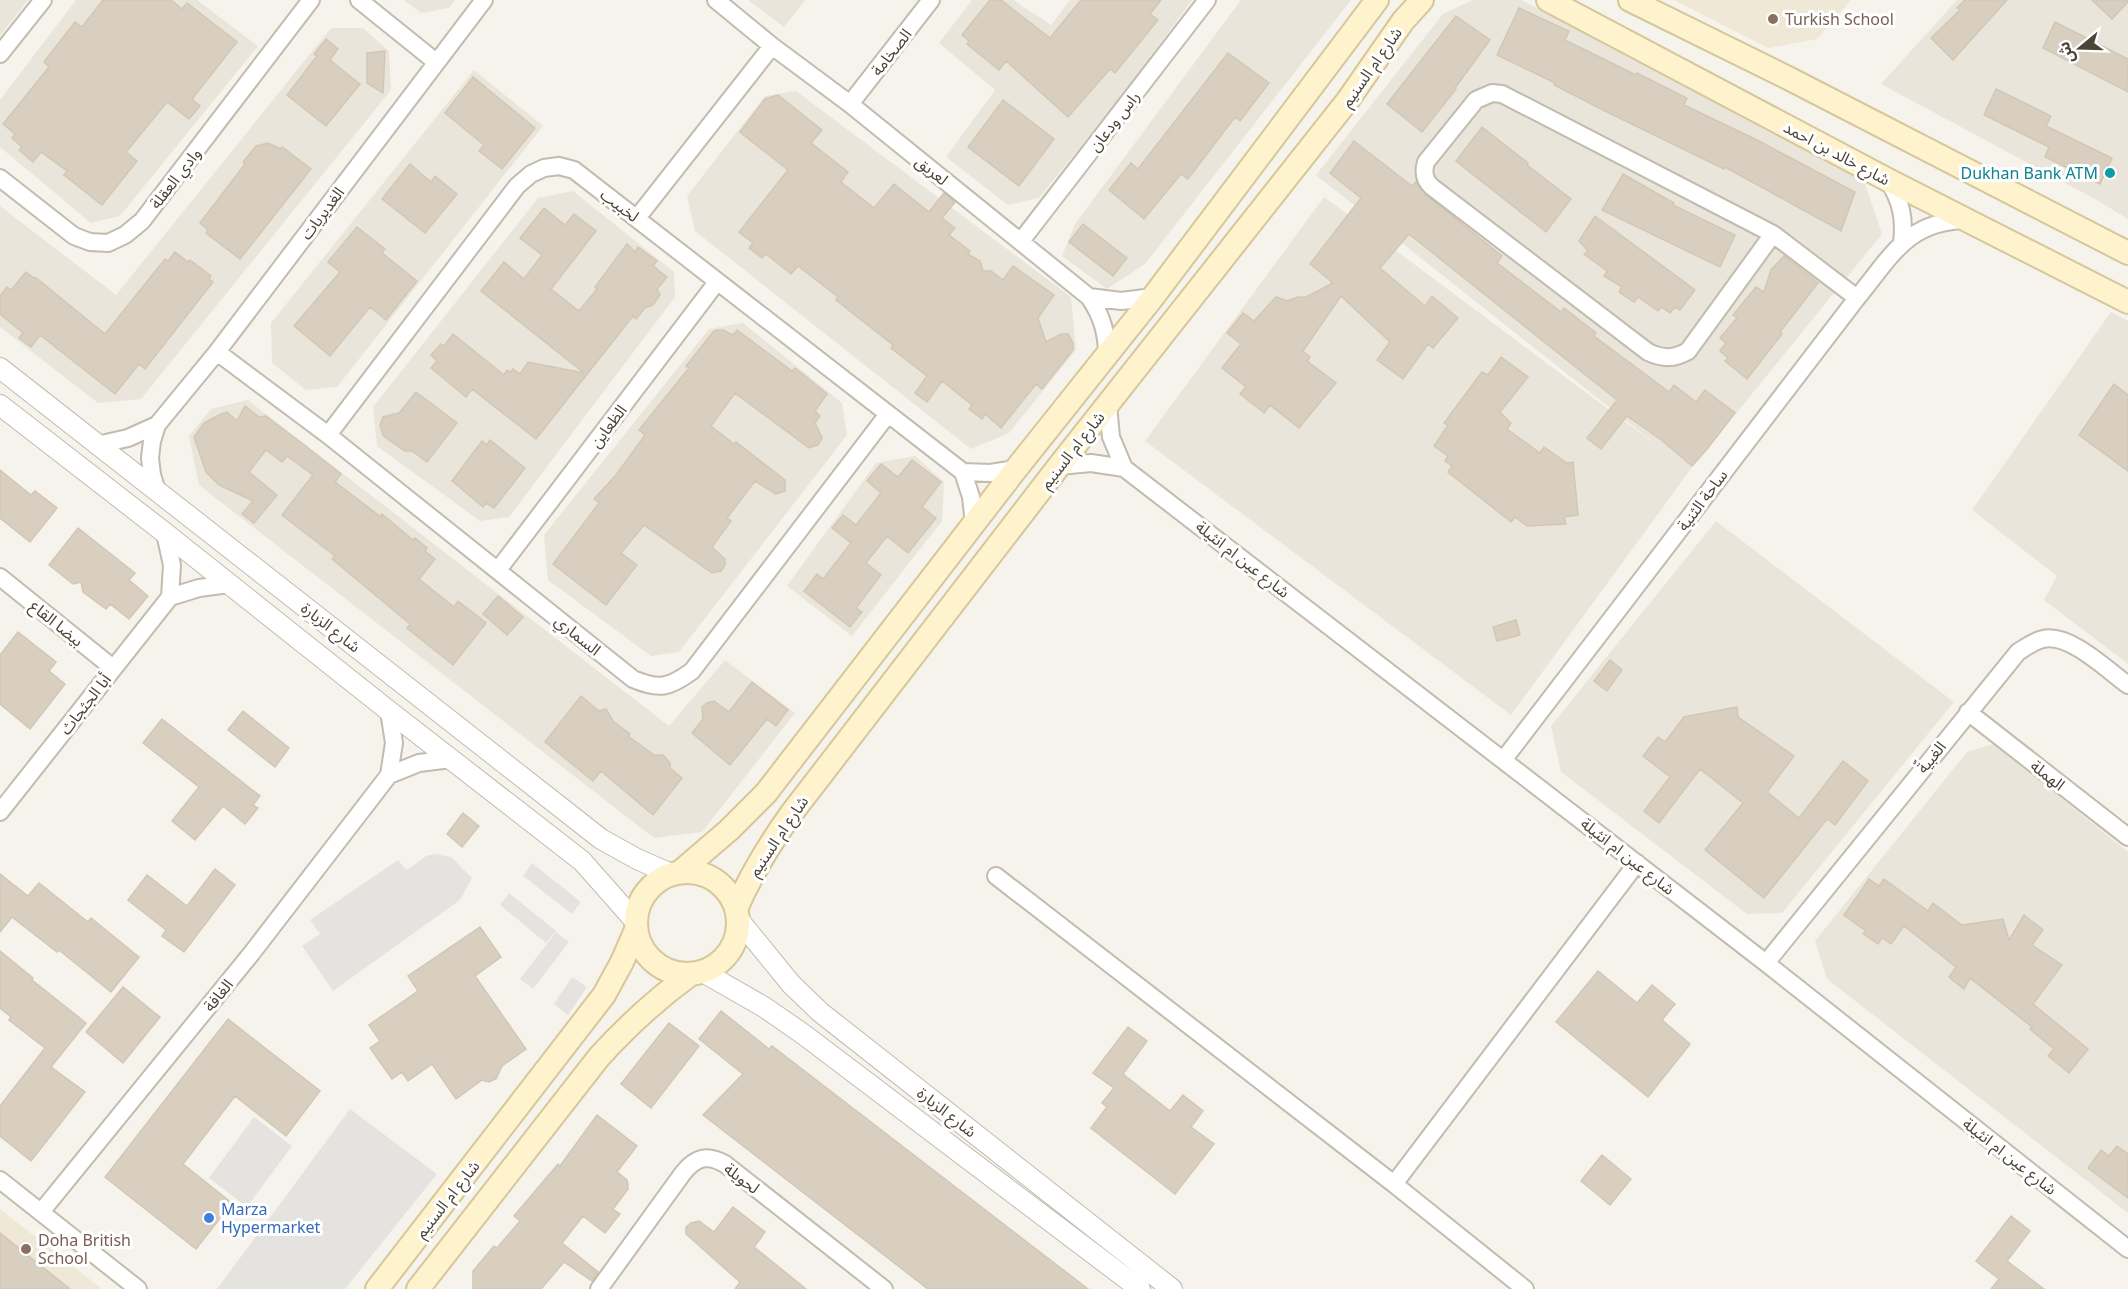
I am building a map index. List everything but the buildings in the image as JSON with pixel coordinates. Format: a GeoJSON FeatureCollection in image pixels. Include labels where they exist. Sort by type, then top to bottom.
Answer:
{"type":"FeatureCollection","features":[{"type":"Feature","properties":{"kind":"main road","name":"شارع ام السنيم"},"geometry":{"type":"LineString","coordinates":[[675,873],[729,830],[766,793],[1016,469],[1153,297],[1377,0]]}},
{"type":"Feature","properties":{"kind":"main road","name":"شارع ام السنيم"},"geometry":{"type":"LineString","coordinates":[[737,914],[748,880],[790,814],[1059,466],[1348,100],[1403,21],[1422,0]]}},
{"type":"Feature","properties":{"kind":"main road","name":"شارع خالد بن احمد"},"geometry":{"type":"LineString","coordinates":[[1548,0],[1888,180],[2128,302]]}},
{"type":"Feature","properties":{"kind":"main road"},"geometry":{"type":"LineString","coordinates":[[1630,0],[1792,80],[2128,253]]}},
{"type":"Feature","properties":{"kind":"main road"},"geometry":{"type":"LineString","coordinates":[[675,873],[698,873],[715,880],[728,892],[737,914],[736,936],[730,951],[718,964],[697,973],[676,973],[661,968],[649,958],[640,945],[636,925],[642,897],[659,879],[675,873]]}},
{"type":"Feature","properties":{"kind":"main road","name":"شارع ام السنيم"},"geometry":{"type":"LineString","coordinates":[[377,1289],[604,995],[622,962],[636,925]]}},
{"type":"Feature","properties":{"kind":"main road","name":"شارع ام السنيم"},"geometry":{"type":"LineString","coordinates":[[427,1283],[599,1057],[628,1025],[658,998],[697,973]]}},
{"type":"Feature","properties":{"kind":"street"},"geometry":{"type":"LineString","coordinates":[[0,54],[43,0]]}},
{"type":"Feature","properties":{"kind":"street","name":"وادي العقلة"},"geometry":{"type":"LineString","coordinates":[[0,178],[74,236],[90,242],[108,243],[125,235],[142,221],[311,0]]}},
{"type":"Feature","properties":{"kind":"street"},"geometry":{"type":"LineString","coordinates":[[359,0],[436,62]]}},
{"type":"Feature","properties":{"kind":"street","name":"الغديريات"},"geometry":{"type":"LineString","coordinates":[[157,491],[150,458],[157,425],[217,352],[484,0]]}},
{"type":"Feature","properties":{"kind":"street","name":"لعريق"},"geometry":{"type":"LineString","coordinates":[[716,0],[772,46],[850,104],[1089,297],[1104,324],[1107,356]]}},
{"type":"Feature","properties":{"kind":"street","name":"الصخامة"},"geometry":{"type":"LineString","coordinates":[[850,104],[931,0]]}},
{"type":"Feature","properties":{"kind":"street","name":"راس ودعان"},"geometry":{"type":"LineString","coordinates":[[1021,242],[1208,0]]}},
{"type":"Feature","properties":{"kind":"street"},"geometry":{"type":"LineString","coordinates":[[637,218],[772,46]]}},
{"type":"Feature","properties":{"kind":"street"},"geometry":{"type":"LineString","coordinates":[[1773,234],[1688,351],[1679,356],[1658,357],[1648,352],[1428,183],[1424,167],[1476,100],[1492,93],[1502,94],[1773,234],[1857,298]]}},
{"type":"Feature","properties":{"kind":"street","name":"لخبيب"},"geometry":{"type":"LineString","coordinates":[[328,435],[517,186],[531,174],[544,168],[559,166],[574,170],[963,472]]}},
{"type":"Feature","properties":{"kind":"street"},"geometry":{"type":"LineString","coordinates":[[1888,180],[1897,194],[1902,210],[1904,226],[1902,243]]}},
{"type":"Feature","properties":{"kind":"street","name":"ساحة الثنية"},"geometry":{"type":"LineString","coordinates":[[1504,759],[1857,298],[1902,243],[1916,232],[1932,224],[1949,220],[1967,220]]}},
{"type":"Feature","properties":{"kind":"street","name":"الظعاين"},"geometry":{"type":"LineString","coordinates":[[498,570],[717,282]]}},
{"type":"Feature","properties":{"kind":"street"},"geometry":{"type":"LineString","coordinates":[[1089,297],[1121,301],[1153,297]]}},
{"type":"Feature","properties":{"kind":"street","name":"السماري"},"geometry":{"type":"LineString","coordinates":[[217,352],[328,435],[633,679],[648,685],[664,687],[692,671],[888,414]]}},
{"type":"Feature","properties":{"kind":"street","name":"شارع الزبارة"},"geometry":{"type":"LineString","coordinates":[[0,368],[601,839],[637,858],[675,873]]}},
{"type":"Feature","properties":{"kind":"street","name":"شارع الزبارة"},"geometry":{"type":"LineString","coordinates":[[0,405],[582,861],[636,925]]}},
{"type":"Feature","properties":{"kind":"street","name":"شارع عين ام انثيلة"},"geometry":{"type":"LineString","coordinates":[[1108,405],[1111,437],[1124,468]]}},
{"type":"Feature","properties":{"kind":"street","name":"الغديريات"},"geometry":{"type":"LineString","coordinates":[[97,445],[128,438],[157,425]]}},
{"type":"Feature","properties":{"kind":"street","name":"شارع عين ام انثيلة"},"geometry":{"type":"LineString","coordinates":[[1059,466],[1091,463],[1124,468],[1504,759],[2128,1249]]}},
{"type":"Feature","properties":{"kind":"street"},"geometry":{"type":"LineString","coordinates":[[974,524],[971,497],[963,472],[990,473],[1016,469]]}},
{"type":"Feature","properties":{"kind":"street"},"geometry":{"type":"LineString","coordinates":[[165,533],[172,564],[170,597],[199,588],[229,584]]}},
{"type":"Feature","properties":{"kind":"street","name":"بيضا القاع"},"geometry":{"type":"LineString","coordinates":[[0,577],[113,668]]}},
{"type":"Feature","properties":{"kind":"street","name":"أبا الجثجاث"},"geometry":{"type":"LineString","coordinates":[[0,812],[170,597]]}},
{"type":"Feature","properties":{"kind":"street","name":"الغبيةّ"},"geometry":{"type":"LineString","coordinates":[[1766,963],[2018,652],[2044,639],[2057,639],[2070,643],[2128,685]]}},
{"type":"Feature","properties":{"kind":"street","name":"الغافة"},"geometry":{"type":"LineString","coordinates":[[41,1212],[251,954],[389,775],[394,743],[388,711]]}},
{"type":"Feature","properties":{"kind":"street","name":"الهملة"},"geometry":{"type":"LineString","coordinates":[[1968,712],[2128,837]]}},
{"type":"Feature","properties":{"kind":"street"},"geometry":{"type":"LineString","coordinates":[[389,775],[419,763],[451,759]]}},
{"type":"Feature","properties":{"kind":"street"},"geometry":{"type":"LineString","coordinates":[[1394,1184],[1637,863]]}},
{"type":"Feature","properties":{"kind":"street"},"geometry":{"type":"LineString","coordinates":[[996,876],[1394,1184],[1525,1289]]}},
{"type":"Feature","properties":{"kind":"street","name":"شارع الزبارة"},"geometry":{"type":"LineString","coordinates":[[737,914],[791,984],[820,1012],[1172,1289]]}},
{"type":"Feature","properties":{"kind":"street","name":"شارع الزبارة"},"geometry":{"type":"LineString","coordinates":[[697,973],[764,1007],[804,1034],[1140,1289]]}},
{"type":"Feature","properties":{"kind":"street","name":"لحويلة"},"geometry":{"type":"LineString","coordinates":[[599,1289],[683,1173],[700,1157],[709,1157],[725,1164],[884,1289]]}},
{"type":"Feature","properties":{"kind":"street"},"geometry":{"type":"LineString","coordinates":[[0,1180],[138,1289]]}},
{"type":"Feature","properties":{"kind":"shaded area"},"geometry":{"type":"Polygon","coordinates":[[[0,0],[28,0],[0,36],[0,0]]]}},
{"type":"Feature","properties":{"kind":"shaded area"},"geometry":{"type":"Polygon","coordinates":[[[76,0],[197,0],[258,46],[120,216],[91,223],[0,147],[0,100],[76,0]]]}},
{"type":"Feature","properties":{"kind":"shaded area"},"geometry":{"type":"Polygon","coordinates":[[[404,0],[455,0],[449,8],[421,13],[404,0]]]}},
{"type":"Feature","properties":{"kind":"shaded area"},"geometry":{"type":"Polygon","coordinates":[[[748,0],[805,0],[784,27],[748,0]]]}},
{"type":"Feature","properties":{"kind":"shaded area"},"geometry":{"type":"Polygon","coordinates":[[[972,0],[1013,0],[1051,25],[1070,0],[1192,0],[1130,85],[1039,198],[1008,205],[946,157],[995,90],[939,43],[972,0]]]}},
{"type":"Feature","properties":{"kind":"shaded area"},"geometry":{"type":"Polygon","coordinates":[[[1241,0],[1351,0],[1145,264],[1107,289],[1062,256],[1075,224],[1241,0]]]}},
{"type":"Feature","properties":{"kind":"shaded area"},"geometry":{"type":"Polygon","coordinates":[[[1473,0],[1521,0],[1697,89],[1864,181],[1882,234],[1690,470],[1511,715],[1145,441],[1324,197],[1663,450],[1316,175],[1443,14],[1473,0]]]}},
{"type":"Feature","properties":{"kind":"shaded area","name":"Turkish School"},"geometry":{"type":"Polygon","coordinates":[[[1674,0],[1851,0],[1817,39],[1768,48],[1674,0]]]}},
{"type":"Feature","properties":{"kind":"shaded area"},"geometry":{"type":"Polygon","coordinates":[[[1957,0],[2128,0],[2128,219],[1881,84],[1957,0]]]}},
{"type":"Feature","properties":{"kind":"shaded area"},"geometry":{"type":"Polygon","coordinates":[[[331,28],[363,28],[389,51],[391,90],[141,399],[98,403],[0,327],[0,206],[116,295],[331,28]]]}},
{"type":"Feature","properties":{"kind":"shaded area"},"geometry":{"type":"Polygon","coordinates":[[[474,70],[543,126],[337,387],[306,390],[272,363],[271,323],[474,70]]]}},
{"type":"Feature","properties":{"kind":"shaded area"},"geometry":{"type":"Polygon","coordinates":[[[796,91],[1071,297],[1076,350],[1009,433],[971,449],[695,231],[687,196],[765,96],[796,91]]]}},
{"type":"Feature","properties":{"kind":"shaded area"},"geometry":{"type":"Polygon","coordinates":[[[573,191],[674,272],[675,297],[509,517],[480,521],[377,446],[373,407],[538,198],[573,191]]]}},
{"type":"Feature","properties":{"kind":"shaded area"},"geometry":{"type":"Polygon","coordinates":[[[2111,312],[2128,321],[2128,664],[2044,600],[2057,576],[1972,510],[2111,312]]]}},
{"type":"Feature","properties":{"kind":"shaded area"},"geometry":{"type":"Polygon","coordinates":[[[743,323],[842,403],[847,435],[679,652],[651,656],[548,580],[544,535],[709,329],[743,323]]]}},
{"type":"Feature","properties":{"kind":"shaded area"},"geometry":{"type":"Polygon","coordinates":[[[248,400],[669,726],[725,660],[795,713],[702,832],[654,838],[199,485],[189,436],[211,409],[248,400]]]}},
{"type":"Feature","properties":{"kind":"shaded area"},"geometry":{"type":"Polygon","coordinates":[[[915,456],[944,482],[942,521],[852,636],[787,586],[876,463],[915,456]]]}},
{"type":"Feature","properties":{"kind":"shaded area"},"geometry":{"type":"Polygon","coordinates":[[[1716,521],[1954,702],[1782,913],[1747,914],[1561,772],[1551,726],[1716,521]]]}},
{"type":"Feature","properties":{"kind":"shaded area"},"geometry":{"type":"Polygon","coordinates":[[[1994,744],[2128,852],[2128,1213],[1827,979],[1815,941],[1967,752],[1994,744]]]}},
{"type":"Feature","properties":{"kind":"shaded area"},"geometry":{"type":"Polygon","coordinates":[[[435,854],[451,857],[472,878],[460,900],[333,991],[302,946],[320,934],[310,920],[398,860],[405,869],[409,869],[426,856],[435,854]]]}},
{"type":"Feature","properties":{"kind":"shaded area"},"geometry":{"type":"Polygon","coordinates":[[[532,863],[581,902],[572,914],[523,876],[532,863]]]}},
{"type":"Feature","properties":{"kind":"shaded area"},"geometry":{"type":"Polygon","coordinates":[[[509,893],[556,931],[546,943],[500,905],[509,893]]]}},
{"type":"Feature","properties":{"kind":"shaded area"},"geometry":{"type":"Polygon","coordinates":[[[556,932],[569,942],[533,989],[520,979],[556,932]]]}},
{"type":"Feature","properties":{"kind":"shaded area"},"geometry":{"type":"Polygon","coordinates":[[[572,977],[587,987],[568,1015],[554,1004],[572,977]]]}},
{"type":"Feature","properties":{"kind":"shaded area"},"geometry":{"type":"Polygon","coordinates":[[[350,1109],[437,1174],[345,1289],[217,1289],[350,1109]]]}},
{"type":"Feature","properties":{"kind":"shaded area"},"geometry":{"type":"Polygon","coordinates":[[[254,1117],[292,1146],[247,1207],[209,1178],[254,1117]]]}},
{"type":"Feature","properties":{"kind":"shaded area","name":"Doha British School"},"geometry":{"type":"Polygon","coordinates":[[[0,1209],[102,1289],[0,1289],[0,1209]]]}},
{"type":"Feature","properties":{"kind":"place","name":"Turkish School"},"geometry":{"type":"Point","coordinates":[1773,19]}},
{"type":"Feature","properties":{"kind":"place","name":"Dukhan Bank ATM"},"geometry":{"type":"Point","coordinates":[2110,173]}},
{"type":"Feature","properties":{"kind":"place","name":"Marza Hypermarket"},"geometry":{"type":"Point","coordinates":[209,1218]}},
{"type":"Feature","properties":{"kind":"place","name":"Doha British School"},"geometry":{"type":"Point","coordinates":[26,1249]}}]}
